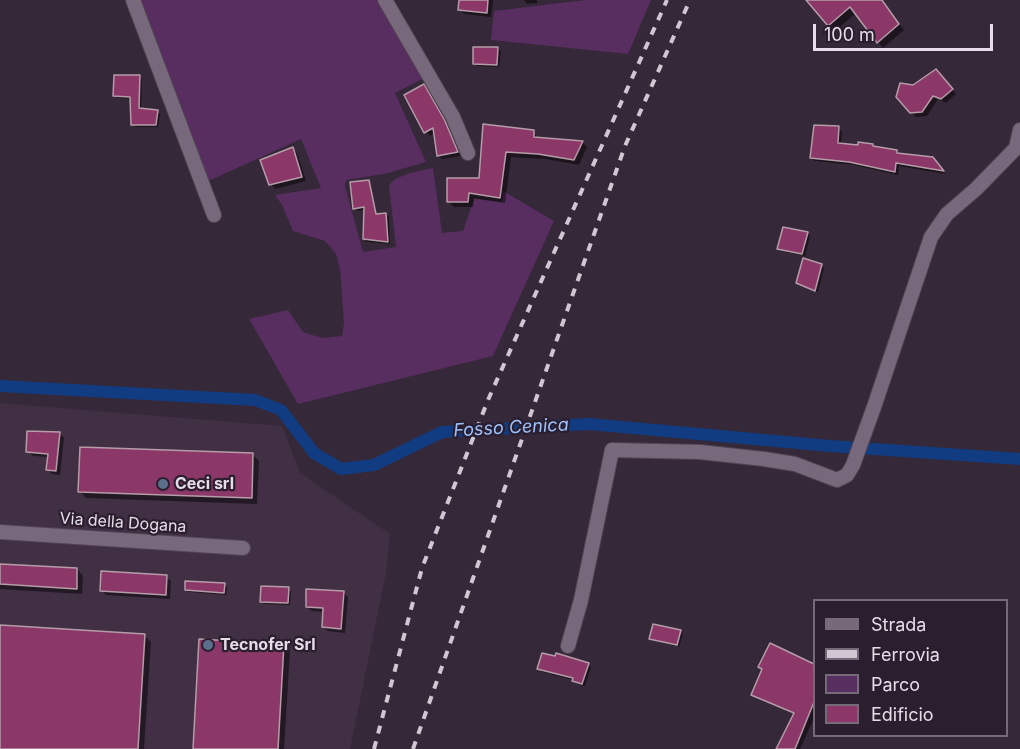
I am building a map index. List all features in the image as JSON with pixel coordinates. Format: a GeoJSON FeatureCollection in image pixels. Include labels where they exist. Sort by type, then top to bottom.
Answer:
{"type":"FeatureCollection","features":[{"type":"Feature","properties":{"kind":"street"},"geometry":{"type":"LineString","coordinates":[[133,0],[214,215]]}},
{"type":"Feature","properties":{"kind":"street"},"geometry":{"type":"LineString","coordinates":[[385,0],[453,117],[468,153]]}},
{"type":"Feature","properties":{"kind":"street"},"geometry":{"type":"LineString","coordinates":[[568,646],[581,600],[612,450],[700,452],[771,460],[813,469],[837,480],[847,475],[854,465],[931,237],[947,214],[976,189],[1016,148],[1020,130]]}},
{"type":"Feature","properties":{"kind":"street","name":"Via della Dogana"},"geometry":{"type":"LineString","coordinates":[[0,532],[243,548]]}},
{"type":"Feature","properties":{"kind":"shaded area"},"geometry":{"type":"Polygon","coordinates":[[[0,403],[282,426],[300,473],[390,534],[386,573],[350,749],[0,749],[0,403]]]}},
{"type":"Feature","properties":{"kind":"green space"},"geometry":{"type":"Polygon","coordinates":[[[137,0],[378,0],[424,78],[395,93],[426,162],[384,174],[346,180],[345,186],[363,252],[396,247],[389,185],[395,179],[410,173],[433,168],[442,233],[463,231],[474,199],[502,202],[503,191],[554,221],[493,356],[298,404],[249,319],[288,310],[303,332],[322,338],[342,336],[344,323],[340,269],[336,254],[325,241],[293,231],[275,195],[321,188],[301,139],[204,183],[137,0]]]}},
{"type":"Feature","properties":{"kind":"green space"},"geometry":{"type":"Polygon","coordinates":[[[585,0],[651,0],[628,54],[491,40],[494,11],[585,0]]]}},
{"type":"Feature","properties":{"kind":"building"},"geometry":{"type":"Polygon","coordinates":[[[459,0],[488,0],[487,13],[458,10],[459,0]]]}},
{"type":"Feature","properties":{"kind":"building"},"geometry":{"type":"Polygon","coordinates":[[[806,0],[882,0],[899,24],[877,43],[850,7],[828,26],[806,0]]]}},
{"type":"Feature","properties":{"kind":"building"},"geometry":{"type":"Polygon","coordinates":[[[473,47],[498,47],[497,65],[473,64],[473,47]]]}},
{"type":"Feature","properties":{"kind":"building"},"geometry":{"type":"Polygon","coordinates":[[[936,69],[953,89],[941,99],[933,96],[922,112],[910,113],[896,97],[900,83],[913,85],[936,69]]]}},
{"type":"Feature","properties":{"kind":"building"},"geometry":{"type":"Polygon","coordinates":[[[114,75],[140,75],[139,108],[158,110],[156,125],[131,125],[130,97],[113,96],[114,75]]]}},
{"type":"Feature","properties":{"kind":"building"},"geometry":{"type":"Polygon","coordinates":[[[424,84],[445,121],[458,152],[437,156],[433,128],[424,133],[404,95],[424,84]]]}},
{"type":"Feature","properties":{"kind":"building"},"geometry":{"type":"Polygon","coordinates":[[[483,124],[534,130],[534,137],[583,141],[574,160],[506,152],[500,198],[469,193],[468,202],[447,202],[447,178],[479,178],[483,124]]]}},
{"type":"Feature","properties":{"kind":"building"},"geometry":{"type":"Polygon","coordinates":[[[814,125],[839,126],[838,143],[873,144],[873,146],[897,150],[897,153],[933,157],[944,171],[896,163],[895,172],[849,162],[810,158],[814,125]]]}},
{"type":"Feature","properties":{"kind":"building"},"geometry":{"type":"Polygon","coordinates":[[[293,147],[302,177],[269,185],[260,160],[293,147]]]}},
{"type":"Feature","properties":{"kind":"building"},"geometry":{"type":"Polygon","coordinates":[[[369,180],[376,214],[386,213],[388,242],[363,239],[364,207],[353,209],[350,182],[369,180]]]}},
{"type":"Feature","properties":{"kind":"building"},"geometry":{"type":"Polygon","coordinates":[[[783,227],[808,232],[802,254],[777,249],[783,227]]]}},
{"type":"Feature","properties":{"kind":"building"},"geometry":{"type":"Polygon","coordinates":[[[803,258],[822,264],[815,291],[796,283],[803,258]]]}},
{"type":"Feature","properties":{"kind":"building"},"geometry":{"type":"Polygon","coordinates":[[[27,431],[60,432],[56,471],[46,470],[48,454],[26,452],[27,431]]]}},
{"type":"Feature","properties":{"kind":"building"},"geometry":{"type":"Polygon","coordinates":[[[80,447],[253,453],[252,498],[78,492],[80,447]]]}},
{"type":"Feature","properties":{"kind":"building"},"geometry":{"type":"Polygon","coordinates":[[[0,564],[77,568],[77,589],[0,584],[0,564]]]}},
{"type":"Feature","properties":{"kind":"building"},"geometry":{"type":"Polygon","coordinates":[[[101,571],[167,575],[166,595],[100,591],[101,571]]]}},
{"type":"Feature","properties":{"kind":"building"},"geometry":{"type":"Polygon","coordinates":[[[185,581],[225,583],[224,593],[185,590],[185,581]]]}},
{"type":"Feature","properties":{"kind":"building"},"geometry":{"type":"Polygon","coordinates":[[[261,586],[289,587],[288,603],[260,602],[261,586]]]}},
{"type":"Feature","properties":{"kind":"building"},"geometry":{"type":"Polygon","coordinates":[[[306,589],[344,591],[341,629],[322,627],[323,608],[306,607],[306,589]]]}},
{"type":"Feature","properties":{"kind":"building"},"geometry":{"type":"Polygon","coordinates":[[[653,624],[681,630],[677,645],[649,639],[653,624]]]}},
{"type":"Feature","properties":{"kind":"building"},"geometry":{"type":"Polygon","coordinates":[[[0,625],[145,634],[138,749],[0,749],[0,625]]]}},
{"type":"Feature","properties":{"kind":"building"},"geometry":{"type":"Polygon","coordinates":[[[199,639],[284,644],[278,749],[193,749],[199,639]]]}},
{"type":"Feature","properties":{"kind":"building"},"geometry":{"type":"Polygon","coordinates":[[[770,643],[813,664],[813,704],[795,749],[776,749],[794,713],[751,695],[762,669],[758,667],[770,643]]]}},
{"type":"Feature","properties":{"kind":"building"},"geometry":{"type":"Polygon","coordinates":[[[542,653],[555,656],[556,653],[589,663],[582,684],[572,681],[573,678],[537,669],[542,653]]]}},
{"type":"Feature","properties":{"kind":"waterway","name":"Fosso Cenica"},"geometry":{"type":"LineString","coordinates":[[0,386],[255,400],[281,410],[314,453],[341,469],[374,465],[442,432],[589,424],[830,446],[1020,459]]}},
{"type":"Feature","properties":{"kind":"railway"},"geometry":{"type":"LineString","coordinates":[[374,749],[422,568],[488,400],[667,0]]}},
{"type":"Feature","properties":{"kind":"railway"},"geometry":{"type":"LineString","coordinates":[[413,749],[625,146],[690,0]]}},
{"type":"Feature","properties":{"kind":"place","name":"Ceci srl"},"geometry":{"type":"Point","coordinates":[163,484]}},
{"type":"Feature","properties":{"kind":"place","name":"Tecnofer Srl"},"geometry":{"type":"Point","coordinates":[208,645]}}]}
